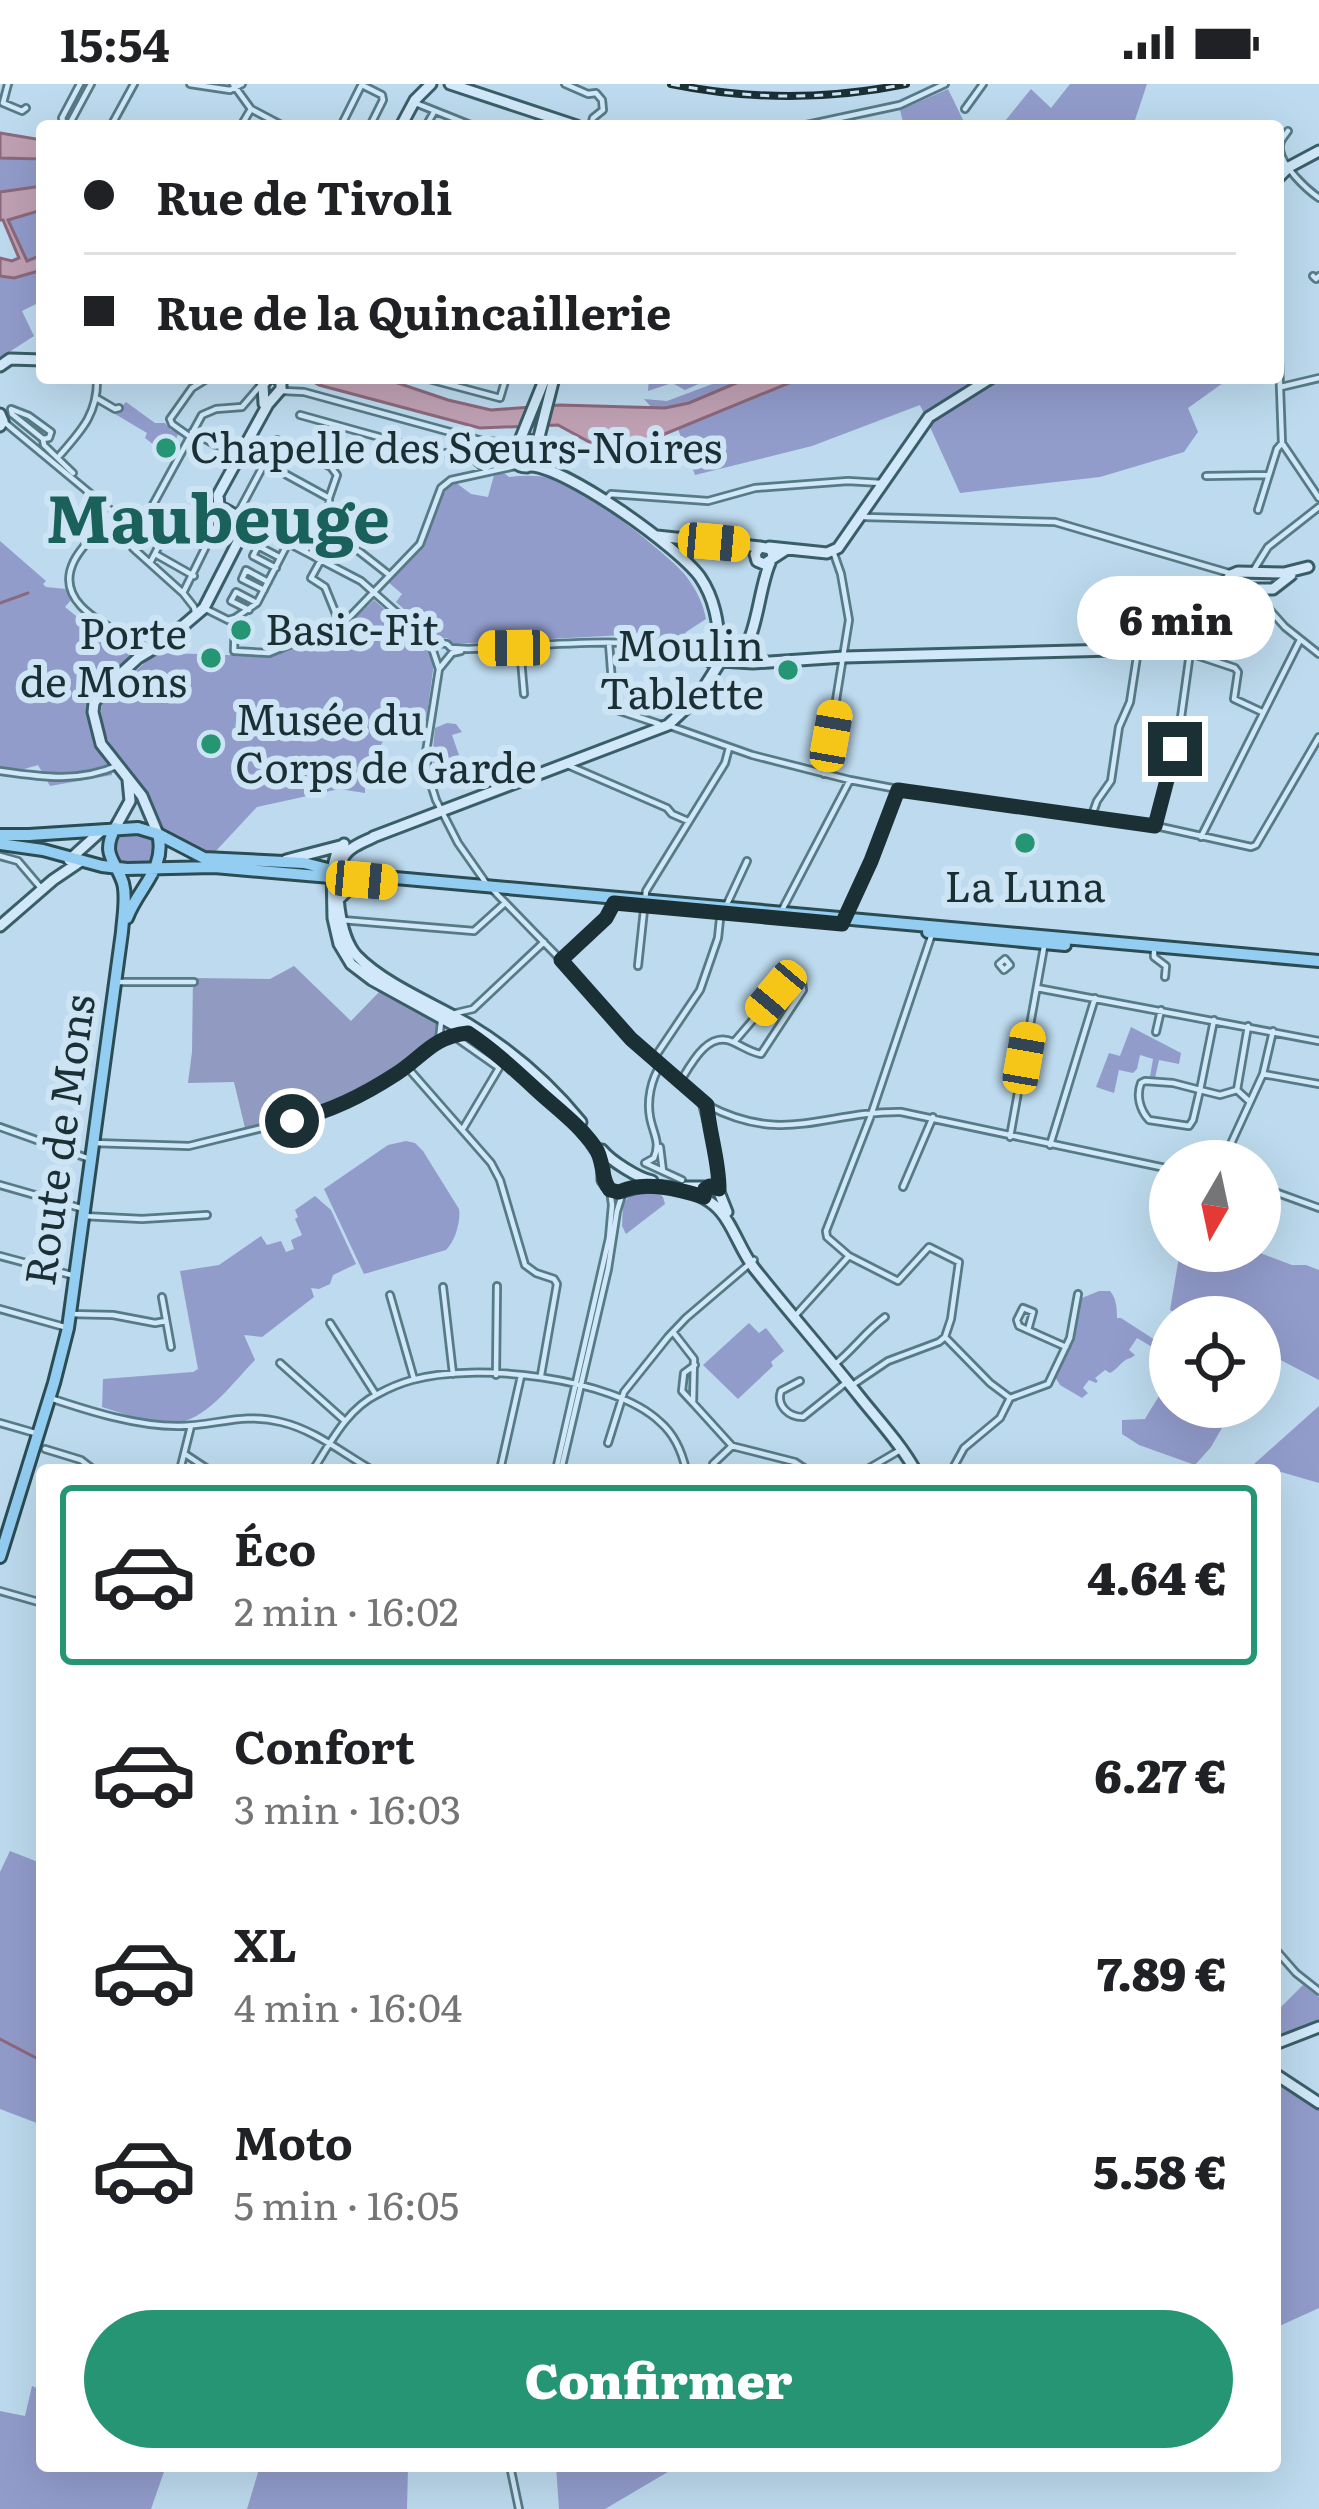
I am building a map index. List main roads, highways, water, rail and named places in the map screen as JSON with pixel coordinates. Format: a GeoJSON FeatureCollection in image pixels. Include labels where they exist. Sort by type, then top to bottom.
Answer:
{"type":"FeatureCollection","features":[{"type":"Feature","properties":{"kind":"main road"},"geometry":{"type":"LineString","coordinates":[[450,84],[560,120]]}},
{"type":"Feature","properties":{"kind":"main road"},"geometry":{"type":"LineString","coordinates":[[404,120],[426,85]]}},
{"type":"Feature","properties":{"kind":"main road"},"geometry":{"type":"LineString","coordinates":[[1284,172],[1319,152]]}},
{"type":"Feature","properties":{"kind":"main road"},"geometry":{"type":"LineString","coordinates":[[0,366],[10,359],[36,360]]}},
{"type":"Feature","properties":{"kind":"main road"},"geometry":{"type":"LineString","coordinates":[[122,932],[161,848],[149,807],[101,744],[94,703],[108,685],[202,607],[242,519],[219,506],[217,497],[271,384]]}},
{"type":"Feature","properties":{"kind":"main road"},"geometry":{"type":"LineString","coordinates":[[531,466],[539,447],[543,384]]}},
{"type":"Feature","properties":{"kind":"main road"},"geometry":{"type":"LineString","coordinates":[[551,384],[520,439],[514,460],[542,466],[605,500],[698,574],[716,616],[715,655],[705,685],[670,723],[349,850],[335,877],[347,943],[362,960],[445,1015],[498,1043],[562,1098],[616,1163],[632,1174],[712,1193],[752,1261],[911,1464]]}},
{"type":"Feature","properties":{"kind":"main road"},"geometry":{"type":"LineString","coordinates":[[652,535],[742,544],[764,555],[788,549],[833,551],[928,417],[981,384]]}},
{"type":"Feature","properties":{"kind":"main road"},"geometry":{"type":"LineString","coordinates":[[520,439],[539,447],[566,477]]}},
{"type":"Feature","properties":{"kind":"main road"},"geometry":{"type":"LineString","coordinates":[[678,556],[686,539]]}},
{"type":"Feature","properties":{"kind":"main road"},"geometry":{"type":"LineString","coordinates":[[737,658],[748,645],[764,555]]}},
{"type":"Feature","properties":{"kind":"main road"},"geometry":{"type":"LineString","coordinates":[[1232,581],[1252,590],[1314,564]]}},
{"type":"Feature","properties":{"kind":"main road"},"geometry":{"type":"LineString","coordinates":[[715,655],[770,660],[1154,650],[1195,624],[1232,581],[1252,571],[1276,579]]}},
{"type":"Feature","properties":{"kind":"main road"},"geometry":{"type":"LineString","coordinates":[[715,655],[753,663],[770,660]]}},
{"type":"Feature","properties":{"kind":"main road"},"geometry":{"type":"LineString","coordinates":[[0,926],[108,829],[130,801],[123,770]]}},
{"type":"Feature","properties":{"kind":"main road"},"geometry":{"type":"LineString","coordinates":[[0,846],[29,836],[138,828],[204,858],[304,862],[335,877],[645,903]]}},
{"type":"Feature","properties":{"kind":"main road","name":"Route de Mons"},"geometry":{"type":"LineString","coordinates":[[0,1557],[68,1328],[122,932],[124,893],[108,846],[108,829]]}},
{"type":"Feature","properties":{"kind":"main road"},"geometry":{"type":"LineString","coordinates":[[275,862],[374,837]]}},
{"type":"Feature","properties":{"kind":"main road"},"geometry":{"type":"LineString","coordinates":[[344,844],[336,855],[335,931],[351,964],[372,980],[445,1015]]}},
{"type":"Feature","properties":{"kind":"main road"},"geometry":{"type":"LineString","coordinates":[[0,846],[115,868],[214,867],[492,889],[1319,964]]}},
{"type":"Feature","properties":{"kind":"main road"},"geometry":{"type":"LineString","coordinates":[[57,854],[58,874]]}},
{"type":"Feature","properties":{"kind":"main road"},"geometry":{"type":"LineString","coordinates":[[340,899],[362,880]]}},
{"type":"Feature","properties":{"kind":"main road"},"geometry":{"type":"LineString","coordinates":[[724,910],[932,933],[1319,964]]}},
{"type":"Feature","properties":{"kind":"main road"},"geometry":{"type":"LineString","coordinates":[[470,1030],[576,1124],[599,1154],[604,1184],[610,1190],[712,1193]]}},
{"type":"Feature","properties":{"kind":"main road"},"geometry":{"type":"LineString","coordinates":[[604,1172],[616,1163]]}},
{"type":"Feature","properties":{"kind":"main road"},"geometry":{"type":"LineString","coordinates":[[627,1189],[632,1174]]}},
{"type":"Feature","properties":{"kind":"main road"},"geometry":{"type":"LineString","coordinates":[[1281,2042],[1319,2027]]}},
{"type":"Feature","properties":{"kind":"main road"},"geometry":{"type":"LineString","coordinates":[[1281,2078],[1319,2103]]}},
{"type":"Feature","properties":{"kind":"waterway"},"geometry":{"type":"LineString","coordinates":[[0,603],[28,593]]}},
{"type":"Feature","properties":{"kind":"waterway"},"geometry":{"type":"LineString","coordinates":[[0,2039],[36,2058]]}},
{"type":"Feature","properties":{"kind":"railway"},"geometry":{"type":"LineString","coordinates":[[671,84],[789,96],[906,84]]}},
{"type":"Feature","properties":{"kind":"place","name":"Chapelle des Sœurs-Noires"},"geometry":{"type":"Point","coordinates":[166,448]}},
{"type":"Feature","properties":{"kind":"place","name":"Basic-Fit"},"geometry":{"type":"Point","coordinates":[241,630]}},
{"type":"Feature","properties":{"kind":"place","name":"Porte de Mons"},"geometry":{"type":"Point","coordinates":[211,658]}},
{"type":"Feature","properties":{"kind":"place","name":"Moulin Tablette"},"geometry":{"type":"Point","coordinates":[788,670]}},
{"type":"Feature","properties":{"kind":"place","name":"Musée du Corps de Garde"},"geometry":{"type":"Point","coordinates":[211,744]}},
{"type":"Feature","properties":{"kind":"place","name":"La Luna"},"geometry":{"type":"Point","coordinates":[1025,843]}},
{"type":"Feature","properties":{"kind":"district","name":"Maubeuge"},"geometry":{"type":"Point","coordinates":[218,520]}}]}
